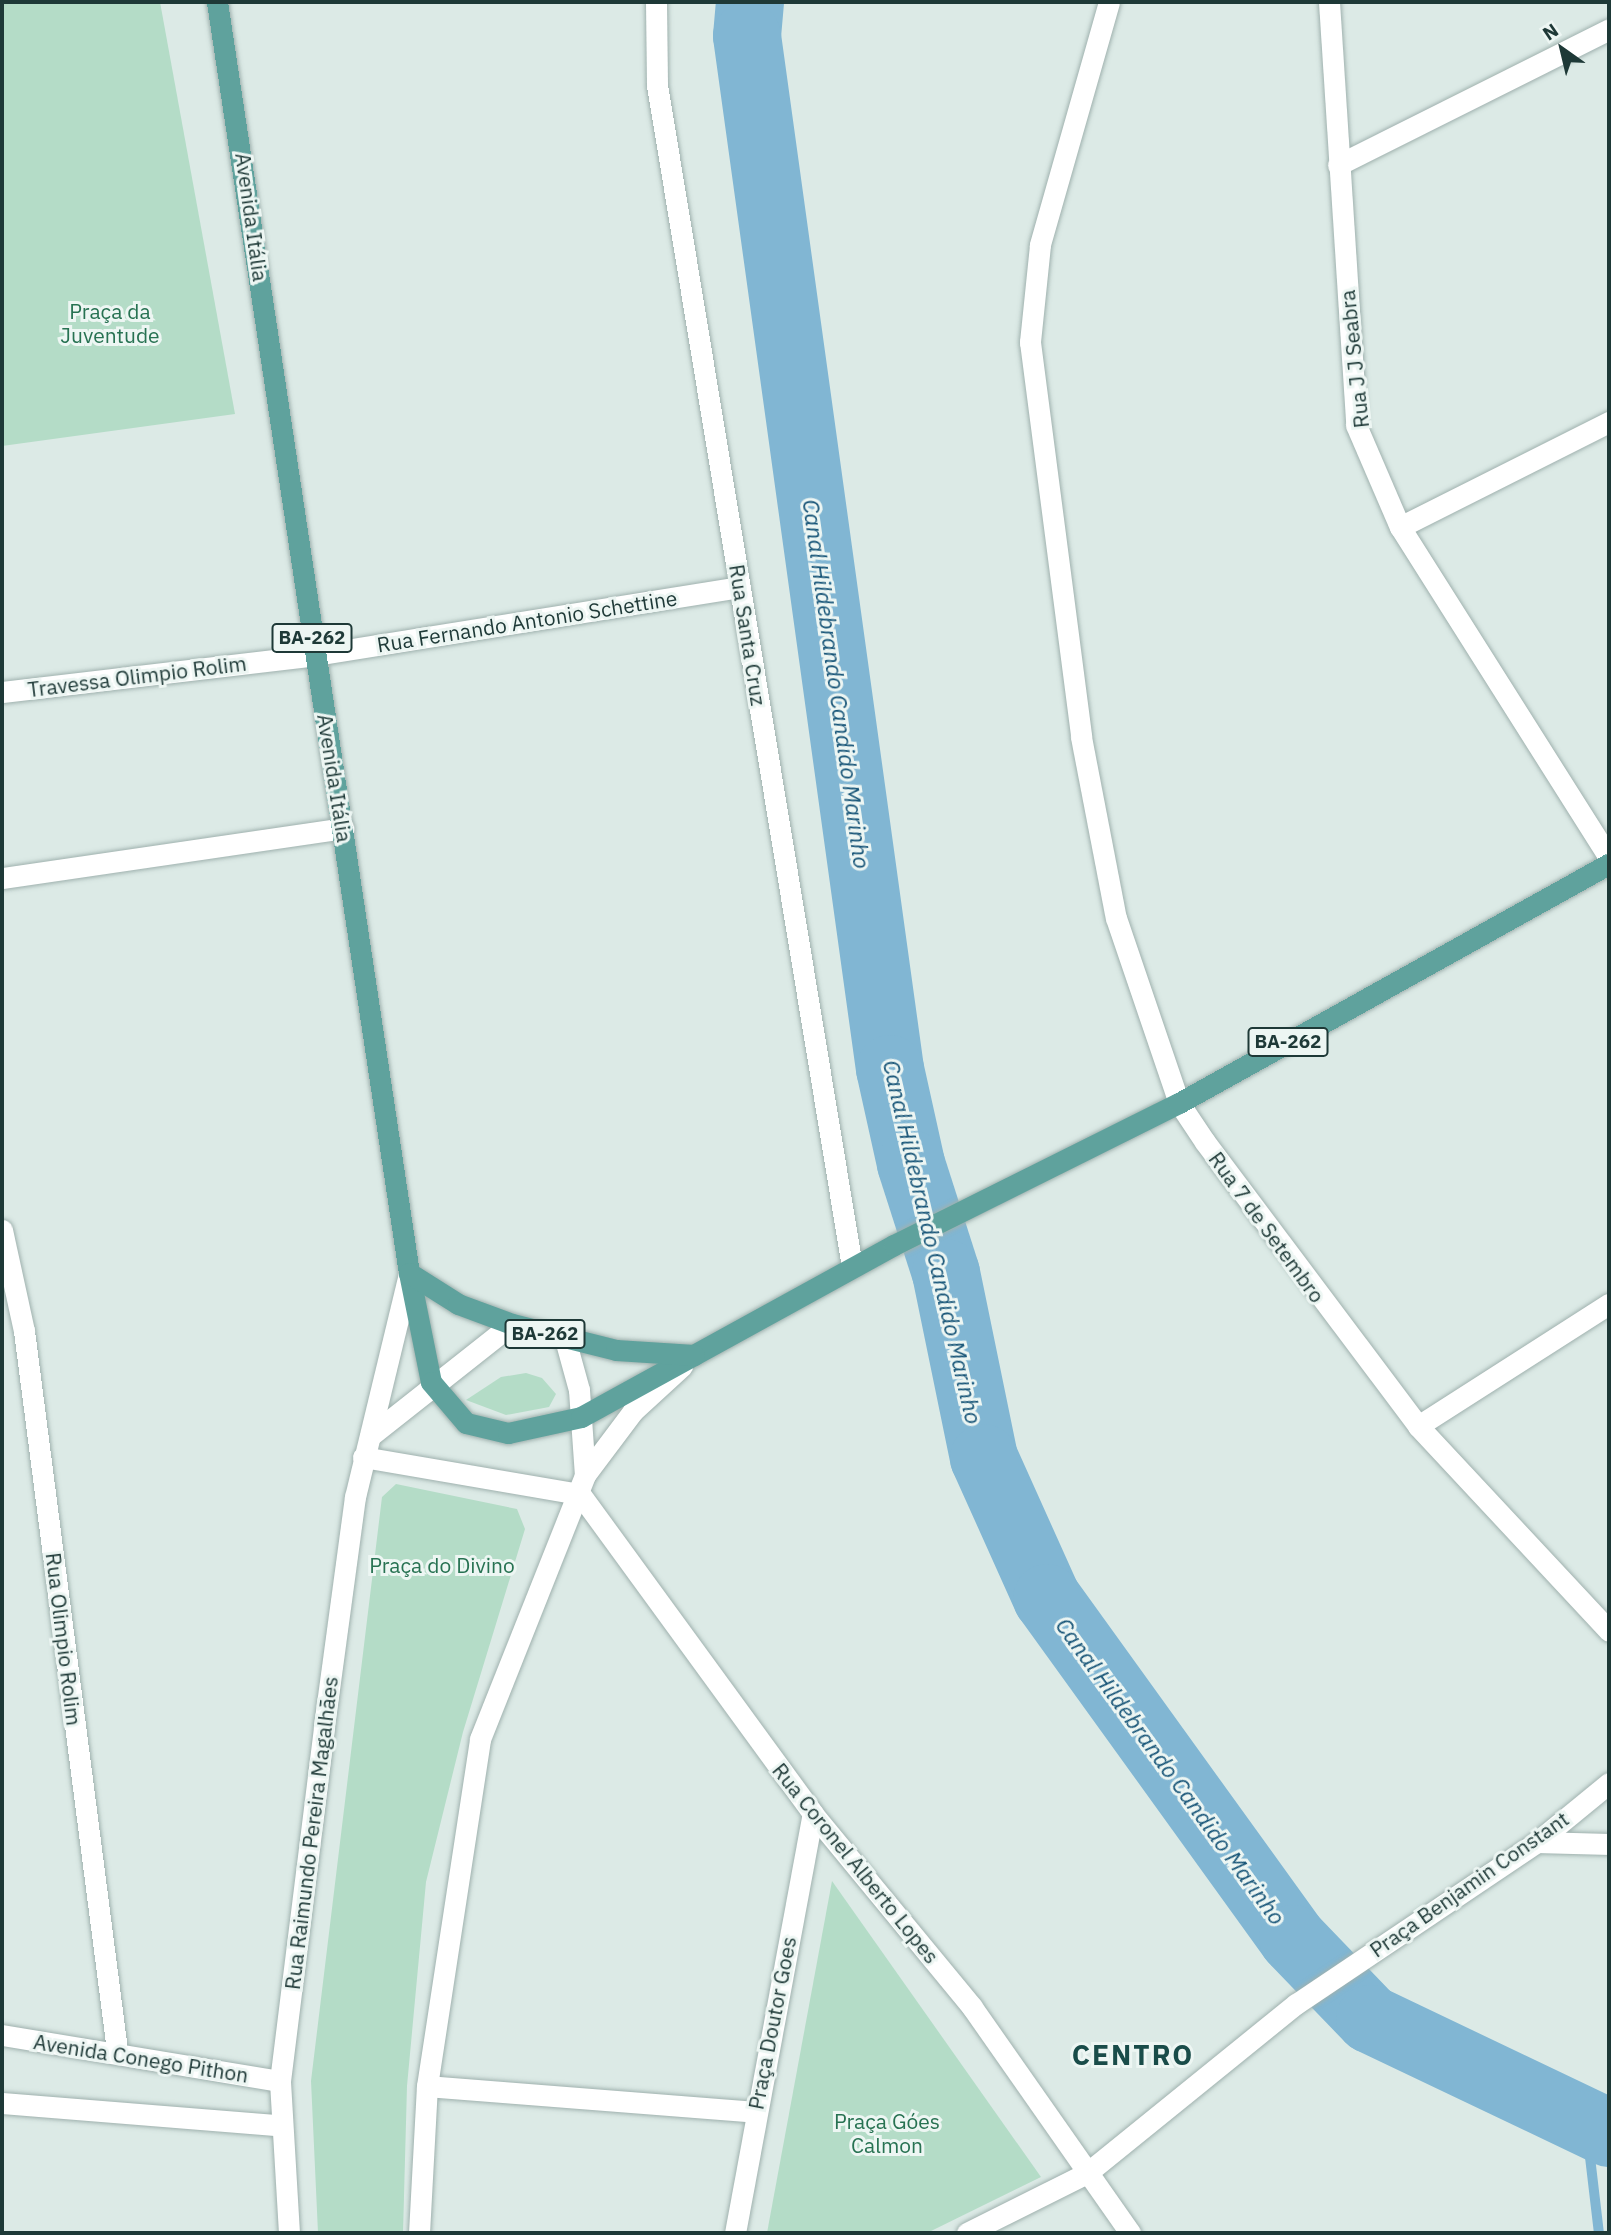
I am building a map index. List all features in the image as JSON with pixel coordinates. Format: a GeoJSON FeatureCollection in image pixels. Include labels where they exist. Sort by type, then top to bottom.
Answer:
{"type":"FeatureCollection","features":[{"type":"Feature","properties":{"kind":"main road","name":"Avenida Itália"},"geometry":{"type":"LineString","coordinates":[[217,2],[315,655],[344,828],[408,1273],[431,1382],[466,1423],[487,1432],[539,1430],[582,1417],[694,1355]]}},
{"type":"Feature","properties":{"kind":"main road","name":"BA-262"},"geometry":{"type":"LineString","coordinates":[[408,1273],[458,1304],[512,1324],[565,1339],[694,1355],[962,1209],[1179,1103],[1609,864]]}},
{"type":"Feature","properties":{"kind":"street","name":"Rua Santa Cruz"},"geometry":{"type":"LineString","coordinates":[[656,2],[657,85],[852,1267]]}},
{"type":"Feature","properties":{"kind":"street","name":"Rua 7 de Setembro"},"geometry":{"type":"LineString","coordinates":[[1109,2],[1040,244],[1030,342],[1081,737],[1116,918],[1179,1103],[1418,1426],[1609,1631]]}},
{"type":"Feature","properties":{"kind":"street","name":"Rua J J Seabra"},"geometry":{"type":"LineString","coordinates":[[1329,2],[1356,425],[1400,527],[1609,857]]}},
{"type":"Feature","properties":{"kind":"street"},"geometry":{"type":"LineString","coordinates":[[1338,164],[1609,29]]}},
{"type":"Feature","properties":{"kind":"street"},"geometry":{"type":"LineString","coordinates":[[1400,527],[1609,422]]}},
{"type":"Feature","properties":{"kind":"street","name":"Rua Fernando Antonio Schettine"},"geometry":{"type":"LineString","coordinates":[[315,655],[740,587]]}},
{"type":"Feature","properties":{"kind":"street","name":"Travessa Olimpio Rolim"},"geometry":{"type":"LineString","coordinates":[[2,692],[315,655]]}},
{"type":"Feature","properties":{"kind":"street"},"geometry":{"type":"LineString","coordinates":[[2,878],[344,828]]}},
{"type":"Feature","properties":{"kind":"street","name":"Rua Olimpio Rolim"},"geometry":{"type":"LineString","coordinates":[[2,1230],[24,1331],[117,2050]]}},
{"type":"Feature","properties":{"kind":"street","name":"Rua Raimundo Pereira Magalhães"},"geometry":{"type":"LineString","coordinates":[[289,2233],[278,2125],[281,2081],[363,1457],[408,1273]]}},
{"type":"Feature","properties":{"kind":"street"},"geometry":{"type":"LineString","coordinates":[[1418,1426],[1609,1304]]}},
{"type":"Feature","properties":{"kind":"street"},"geometry":{"type":"LineString","coordinates":[[370,1436],[431,1382],[512,1324]]}},
{"type":"Feature","properties":{"kind":"street"},"geometry":{"type":"LineString","coordinates":[[419,2233],[428,2086],[480,1740],[583,1485],[582,1417],[565,1339]]}},
{"type":"Feature","properties":{"kind":"street","name":"BA-262"},"geometry":{"type":"LineString","coordinates":[[583,1485],[633,1411],[694,1355]]}},
{"type":"Feature","properties":{"kind":"street"},"geometry":{"type":"LineString","coordinates":[[363,1457],[583,1485]]}},
{"type":"Feature","properties":{"kind":"street","name":"Rua Coronel Alberto Lopes"},"geometry":{"type":"LineString","coordinates":[[583,1485],[813,1814],[972,2007],[1130,2233]]}},
{"type":"Feature","properties":{"kind":"street","name":"Praça Benjamin Constant"},"geometry":{"type":"LineString","coordinates":[[967,2233],[1087,2173],[1296,2004],[1537,1842],[1609,1783]]}},
{"type":"Feature","properties":{"kind":"street","name":"Praça Doutor Goes"},"geometry":{"type":"LineString","coordinates":[[735,2233],[755,2112],[813,1814]]}},
{"type":"Feature","properties":{"kind":"street"},"geometry":{"type":"LineString","coordinates":[[1537,1842],[1609,1844]]}},
{"type":"Feature","properties":{"kind":"street","name":"Avenida Conego Pithon"},"geometry":{"type":"LineString","coordinates":[[2,2035],[117,2050],[281,2081]]}},
{"type":"Feature","properties":{"kind":"street"},"geometry":{"type":"LineString","coordinates":[[428,2086],[755,2112]]}},
{"type":"Feature","properties":{"kind":"street"},"geometry":{"type":"LineString","coordinates":[[2,2103],[278,2125]]}},
{"type":"Feature","properties":{"kind":"green space","name":"Praça da Juventude"},"geometry":{"type":"Polygon","coordinates":[[[2,2],[160,2],[235,414],[2,446],[2,2]]]}},
{"type":"Feature","properties":{"kind":"green space"},"geometry":{"type":"Polygon","coordinates":[[[526,1373],[542,1378],[556,1394],[549,1407],[506,1415],[466,1400],[501,1377],[526,1373]]]}},
{"type":"Feature","properties":{"kind":"green space","name":"Praça do Divino"},"geometry":{"type":"Polygon","coordinates":[[[396,1484],[517,1509],[525,1529],[463,1732],[426,1882],[407,2086],[403,2233],[318,2233],[311,2081],[382,1497],[396,1484]]]}},
{"type":"Feature","properties":{"kind":"green space","name":"Praça Góes Calmon"},"geometry":{"type":"Polygon","coordinates":[[[832,1881],[1041,2177],[927,2233],[767,2233],[832,1881]]]}},
{"type":"Feature","properties":{"kind":"waterway","name":"Canal Hildebrando Candido Marinho"},"geometry":{"type":"LineString","coordinates":[[750,2],[747,36],[890,1069],[911,1164],[946,1273],[984,1458],[1047,1598],[1293,1939],[1370,2019],[1609,2133]]}},
{"type":"Feature","properties":{"kind":"waterway"},"geometry":{"type":"LineString","coordinates":[[1586,2123],[1599,2233]]}},
{"type":"Feature","properties":{"kind":"district","name":"CENTRO"},"geometry":{"type":"Point","coordinates":[1133,2055]}}]}
